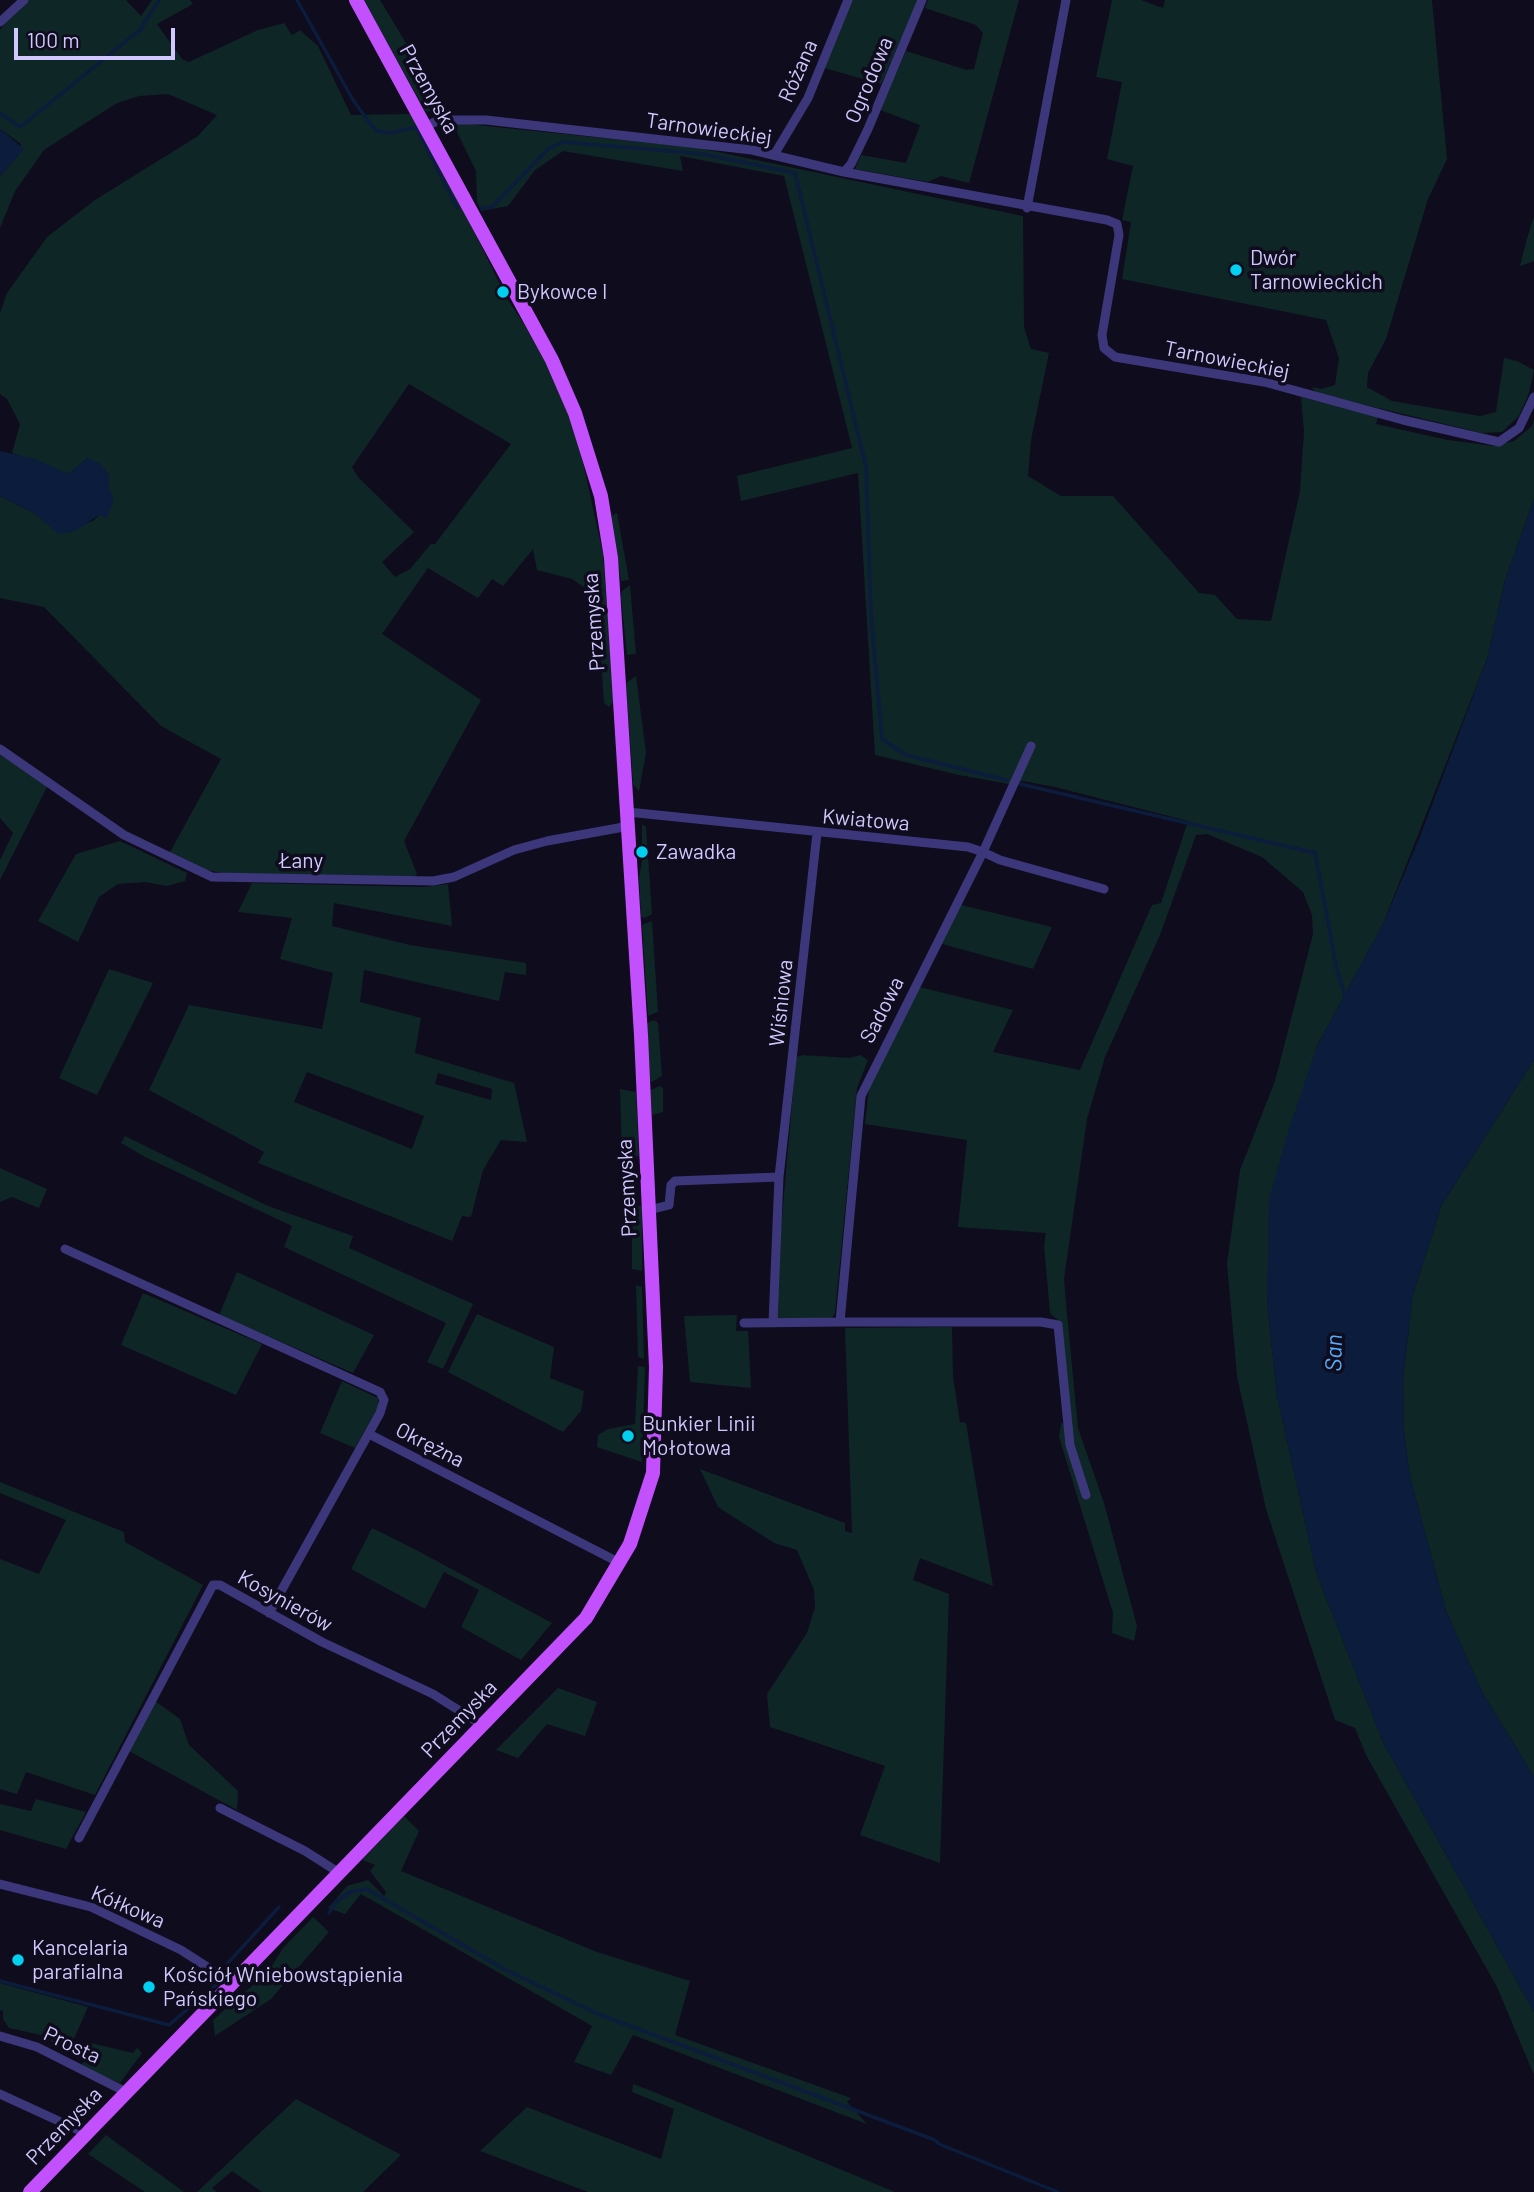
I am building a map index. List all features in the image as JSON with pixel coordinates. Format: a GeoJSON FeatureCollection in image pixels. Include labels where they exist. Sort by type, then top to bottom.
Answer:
{"type":"FeatureCollection","features":[{"type":"Feature","properties":{"kind":"main road","name":"Przemyska"},"geometry":{"type":"LineString","coordinates":[[30,2192],[338,1872],[421,1781],[482,1725],[586,1618],[620,1563],[641,1516],[653,1473],[656,1443],[656,1367],[629,819],[611,558],[598,485],[575,413],[552,360],[356,0]]}},
{"type":"Feature","properties":{"kind":"street"},"geometry":{"type":"LineString","coordinates":[[0,22],[24,0]]}},
{"type":"Feature","properties":{"kind":"street","name":"Różana"},"geometry":{"type":"LineString","coordinates":[[774,155],[808,98],[848,0]]}},
{"type":"Feature","properties":{"kind":"street","name":"Ogrodowa"},"geometry":{"type":"LineString","coordinates":[[844,172],[851,164],[868,129],[922,0]]}},
{"type":"Feature","properties":{"kind":"street"},"geometry":{"type":"LineString","coordinates":[[1027,208],[1066,0]]}},
{"type":"Feature","properties":{"kind":"street","name":"Tarnowieckiej"},"geometry":{"type":"LineString","coordinates":[[425,126],[440,120],[486,120],[774,155],[844,172],[1116,224],[1119,235],[1102,335],[1104,348],[1115,357],[1264,382],[1403,420],[1499,442],[1519,428],[1534,397]]}},
{"type":"Feature","properties":{"kind":"street"},"geometry":{"type":"LineString","coordinates":[[1031,746],[983,852],[1000,860],[1104,889]]}},
{"type":"Feature","properties":{"kind":"street","name":"Łany"},"geometry":{"type":"LineString","coordinates":[[0,749],[124,835],[212,877],[433,881],[454,877],[514,850],[629,819]]}},
{"type":"Feature","properties":{"kind":"street","name":"Kwiatowa"},"geometry":{"type":"LineString","coordinates":[[629,819],[968,846],[983,852]]}},
{"type":"Feature","properties":{"kind":"street","name":"Wiśniowa"},"geometry":{"type":"LineString","coordinates":[[773,1323],[779,1177],[817,833]]}},
{"type":"Feature","properties":{"kind":"street","name":"Sadowa"},"geometry":{"type":"LineString","coordinates":[[840,1322],[860,1096],[983,852]]}},
{"type":"Feature","properties":{"kind":"street"},"geometry":{"type":"LineString","coordinates":[[649,1210],[669,1205],[671,1185],[674,1181],[779,1177]]}},
{"type":"Feature","properties":{"kind":"street"},"geometry":{"type":"LineString","coordinates":[[65,1249],[380,1392],[384,1400],[369,1434]]}},
{"type":"Feature","properties":{"kind":"street"},"geometry":{"type":"LineString","coordinates":[[744,1323],[1041,1321],[1058,1325],[1070,1445],[1086,1495]]}},
{"type":"Feature","properties":{"kind":"street","name":"Okrężna"},"geometry":{"type":"LineString","coordinates":[[269,1612],[369,1434],[620,1563]]}},
{"type":"Feature","properties":{"kind":"street","name":"Kosynierów"},"geometry":{"type":"LineString","coordinates":[[79,1838],[209,1589],[220,1586],[321,1642],[433,1694],[482,1725]]}},
{"type":"Feature","properties":{"kind":"street"},"geometry":{"type":"LineString","coordinates":[[220,1808],[293,1844],[338,1872]]}},
{"type":"Feature","properties":{"kind":"street","name":"Kółkowa"},"geometry":{"type":"LineString","coordinates":[[0,1884],[91,1907],[181,1950],[232,1983]]}},
{"type":"Feature","properties":{"kind":"street","name":"Prosta"},"geometry":{"type":"LineString","coordinates":[[0,2036],[37,2047],[127,2092]]}},
{"type":"Feature","properties":{"kind":"street"},"geometry":{"type":"LineString","coordinates":[[0,2094],[87,2134]]}},
{"type":"Feature","properties":{"kind":"green space"},"geometry":{"type":"Polygon","coordinates":[[[29,0],[126,0],[141,16],[152,0],[190,0],[193,4],[157,24],[182,59],[189,62],[258,30],[284,23],[292,35],[300,30],[318,46],[351,115],[411,114],[507,299],[553,375],[577,435],[603,554],[614,701],[609,707],[604,703],[597,596],[572,579],[537,570],[533,549],[503,586],[492,579],[478,598],[428,568],[382,634],[481,700],[404,841],[417,874],[414,877],[235,875],[205,870],[169,854],[221,759],[161,726],[44,607],[0,598],[0,496],[35,514],[59,533],[93,521],[99,515],[109,489],[88,458],[68,474],[12,453],[20,424],[7,399],[0,394],[0,313],[7,293],[47,237],[95,200],[198,136],[217,115],[168,94],[139,96],[117,103],[44,150],[15,191],[0,228],[0,176],[17,157],[21,144],[0,129],[0,30],[11,15],[29,0]],[[409,384],[352,467],[358,477],[414,532],[382,562],[395,577],[410,569],[431,544],[435,544],[511,444],[409,384]]]}},
{"type":"Feature","properties":{"kind":"green space"},"geometry":{"type":"Polygon","coordinates":[[[364,0],[380,0],[420,66],[444,115],[425,111],[364,0]]]}},
{"type":"Feature","properties":{"kind":"green space"},"geometry":{"type":"Polygon","coordinates":[[[852,0],[918,0],[881,84],[824,68],[852,0]]]}},
{"type":"Feature","properties":{"kind":"green space"},"geometry":{"type":"Polygon","coordinates":[[[928,0],[1019,0],[969,183],[941,176],[928,182],[855,169],[861,155],[906,163],[920,125],[880,110],[906,51],[967,70],[974,69],[983,33],[976,25],[925,8],[928,0]]]}},
{"type":"Feature","properties":{"kind":"green space"},"geometry":{"type":"Polygon","coordinates":[[[1112,0],[1141,0],[1163,8],[1165,0],[1432,0],[1447,159],[1428,199],[1386,339],[1368,373],[1367,387],[1392,401],[1480,416],[1496,412],[1504,358],[1517,361],[1534,370],[1529,393],[1519,416],[1502,432],[1482,433],[1316,393],[1312,387],[1321,389],[1335,385],[1339,358],[1326,320],[1122,279],[1131,222],[1122,220],[1133,166],[1107,159],[1122,82],[1096,77],[1112,0]]]}},
{"type":"Feature","properties":{"kind":"green space"},"geometry":{"type":"Polygon","coordinates":[[[457,123],[699,148],[1023,216],[1024,327],[1031,349],[1049,353],[1031,440],[1028,476],[1061,496],[1113,496],[1199,593],[1215,595],[1237,619],[1271,621],[1300,491],[1304,432],[1301,397],[1378,417],[1376,424],[1448,440],[1493,446],[1514,441],[1532,426],[1534,419],[1534,499],[1505,580],[1487,659],[1383,924],[1317,1046],[1267,1301],[1277,1396],[1316,1572],[1383,1742],[1534,2012],[1534,2075],[1497,1987],[1366,1755],[1355,1728],[1335,1720],[1266,1509],[1237,1376],[1227,1264],[1240,1170],[1275,1081],[1313,934],[1312,915],[1303,892],[1262,857],[1207,834],[1196,835],[1160,935],[1105,1057],[1087,1119],[1064,1279],[1067,1314],[1078,1428],[1104,1503],[1137,1626],[1134,1641],[1112,1633],[1113,1613],[1059,1437],[1061,1423],[1071,1425],[1063,1332],[1061,1323],[1050,1313],[1044,1246],[1046,1233],[958,1227],[967,1140],[865,1124],[870,1079],[919,987],[1013,1010],[993,1052],[1080,1070],[1152,905],[1161,903],[1188,821],[1055,787],[1023,781],[1009,784],[875,755],[858,473],[741,501],[737,476],[852,448],[784,176],[680,156],[683,171],[563,151],[535,170],[508,206],[481,211],[477,202],[476,171],[454,126],[457,123]]]}},
{"type":"Feature","properties":{"kind":"green space"},"geometry":{"type":"Polygon","coordinates":[[[1534,216],[1534,261],[1520,266],[1526,242],[1534,216]]]}},
{"type":"Feature","properties":{"kind":"green space"},"geometry":{"type":"Polygon","coordinates":[[[617,513],[629,580],[621,581],[610,516],[617,513]]]}},
{"type":"Feature","properties":{"kind":"green space"},"geometry":{"type":"Polygon","coordinates":[[[630,585],[636,654],[627,655],[621,598],[622,591],[630,585]]]}},
{"type":"Feature","properties":{"kind":"green space"},"geometry":{"type":"Polygon","coordinates":[[[636,676],[646,753],[639,791],[633,784],[626,683],[636,676]]]}},
{"type":"Feature","properties":{"kind":"green space"},"geometry":{"type":"Polygon","coordinates":[[[0,755],[48,785],[0,880],[0,860],[13,833],[0,818],[0,755]]]}},
{"type":"Feature","properties":{"kind":"green space"},"geometry":{"type":"Polygon","coordinates":[[[642,824],[646,827],[652,914],[645,918],[641,917],[639,877],[642,862],[642,824]]]}},
{"type":"Feature","properties":{"kind":"green space"},"geometry":{"type":"Polygon","coordinates":[[[120,841],[187,873],[185,881],[167,886],[145,882],[118,884],[99,897],[78,942],[38,921],[76,854],[120,841]]]}},
{"type":"Feature","properties":{"kind":"green space"},"geometry":{"type":"Polygon","coordinates":[[[252,883],[424,887],[448,884],[452,926],[334,903],[332,926],[410,945],[526,963],[526,975],[505,972],[499,1001],[364,970],[360,1002],[421,1018],[415,1053],[514,1083],[527,1142],[501,1140],[483,1170],[471,1217],[462,1216],[452,1241],[258,1163],[264,1152],[149,1090],[189,1005],[322,1029],[333,973],[280,959],[292,918],[238,912],[252,883]],[[307,1072],[294,1102],[412,1149],[424,1116],[307,1072]],[[438,1073],[435,1084],[491,1100],[492,1089],[438,1073]]]}},
{"type":"Feature","properties":{"kind":"green space"},"geometry":{"type":"Polygon","coordinates":[[[961,905],[1052,927],[1033,969],[942,944],[961,905]]]}},
{"type":"Feature","properties":{"kind":"green space"},"geometry":{"type":"Polygon","coordinates":[[[652,921],[658,1012],[648,1016],[642,925],[652,921]]]}},
{"type":"Feature","properties":{"kind":"green space"},"geometry":{"type":"Polygon","coordinates":[[[109,969],[153,983],[97,1095],[59,1078],[109,969]]]}},
{"type":"Feature","properties":{"kind":"green space"},"geometry":{"type":"Polygon","coordinates":[[[654,1020],[658,1023],[662,1076],[652,1082],[649,1080],[646,1024],[654,1020]]]}},
{"type":"Feature","properties":{"kind":"green space"},"geometry":{"type":"Polygon","coordinates":[[[803,1055],[849,1058],[860,1055],[868,1060],[857,1088],[835,1313],[832,1318],[777,1318],[779,1253],[796,1057],[803,1055]]]}},
{"type":"Feature","properties":{"kind":"green space"},"geometry":{"type":"Polygon","coordinates":[[[1534,1060],[1534,1777],[1482,1692],[1446,1611],[1410,1477],[1404,1431],[1403,1382],[1412,1298],[1441,1206],[1534,1060]]]}},
{"type":"Feature","properties":{"kind":"green space"},"geometry":{"type":"Polygon","coordinates":[[[660,1086],[663,1088],[663,1112],[652,1115],[650,1090],[660,1086]]]}},
{"type":"Feature","properties":{"kind":"green space"},"geometry":{"type":"Polygon","coordinates":[[[620,1089],[636,1092],[639,1156],[622,1155],[620,1089]]]}},
{"type":"Feature","properties":{"kind":"green space"},"geometry":{"type":"Polygon","coordinates":[[[125,1136],[268,1206],[353,1236],[349,1248],[473,1304],[443,1369],[427,1362],[446,1323],[284,1247],[292,1226],[145,1157],[121,1143],[125,1136]]]}},
{"type":"Feature","properties":{"kind":"green space"},"geometry":{"type":"Polygon","coordinates":[[[0,1168],[47,1189],[39,1208],[12,1197],[0,1202],[0,1168]]]}},
{"type":"Feature","properties":{"kind":"green space"},"geometry":{"type":"Polygon","coordinates":[[[632,1206],[642,1206],[642,1271],[632,1269],[632,1206]]]}},
{"type":"Feature","properties":{"kind":"green space"},"geometry":{"type":"Polygon","coordinates":[[[237,1272],[374,1335],[353,1373],[219,1315],[237,1272]]]}},
{"type":"Feature","properties":{"kind":"green space"},"geometry":{"type":"Polygon","coordinates":[[[636,1285],[642,1287],[644,1359],[638,1357],[636,1285]]]}},
{"type":"Feature","properties":{"kind":"green space"},"geometry":{"type":"Polygon","coordinates":[[[143,1293],[262,1344],[236,1395],[121,1345],[143,1293]]]}},
{"type":"Feature","properties":{"kind":"green space"},"geometry":{"type":"Polygon","coordinates":[[[477,1314],[554,1347],[550,1378],[584,1391],[581,1411],[563,1432],[448,1372],[477,1314]]]}},
{"type":"Feature","properties":{"kind":"green space"},"geometry":{"type":"Polygon","coordinates":[[[737,1315],[736,1331],[748,1331],[751,1388],[690,1382],[684,1316],[737,1315]]]}},
{"type":"Feature","properties":{"kind":"green space"},"geometry":{"type":"Polygon","coordinates":[[[952,1327],[953,1377],[960,1422],[966,1423],[993,1586],[920,1558],[913,1580],[949,1594],[940,1863],[860,1835],[885,1766],[770,1727],[767,1694],[807,1633],[815,1607],[814,1590],[797,1550],[774,1543],[718,1507],[700,1469],[845,1523],[845,1531],[852,1533],[845,1328],[952,1327]]]}},
{"type":"Feature","properties":{"kind":"green space"},"geometry":{"type":"Polygon","coordinates":[[[638,1366],[645,1367],[642,1462],[597,1447],[598,1435],[608,1429],[635,1424],[638,1366]]]}},
{"type":"Feature","properties":{"kind":"green space"},"geometry":{"type":"Polygon","coordinates":[[[342,1381],[378,1398],[378,1407],[355,1448],[320,1433],[342,1381]]]}},
{"type":"Feature","properties":{"kind":"green space"},"geometry":{"type":"Polygon","coordinates":[[[0,1482],[124,1532],[125,1542],[203,1585],[95,1795],[26,1772],[17,1794],[0,1789],[0,1559],[39,1574],[66,1520],[0,1493],[0,1482]]]}},
{"type":"Feature","properties":{"kind":"green space"},"geometry":{"type":"Polygon","coordinates":[[[372,1528],[552,1623],[521,1660],[461,1627],[479,1590],[444,1572],[425,1609],[351,1569],[372,1528]]]}},
{"type":"Feature","properties":{"kind":"green space"},"geometry":{"type":"Polygon","coordinates":[[[558,1688],[597,1702],[585,1736],[547,1724],[518,1758],[496,1750],[558,1688]]]}},
{"type":"Feature","properties":{"kind":"green space"},"geometry":{"type":"Polygon","coordinates":[[[155,1701],[180,1719],[189,1745],[238,1791],[237,1810],[129,1751],[155,1701]]]}},
{"type":"Feature","properties":{"kind":"green space"},"geometry":{"type":"Polygon","coordinates":[[[36,1799],[86,1812],[66,1849],[0,1830],[0,1804],[31,1811],[36,1799]]]}},
{"type":"Feature","properties":{"kind":"green space"},"geometry":{"type":"Polygon","coordinates":[[[404,1816],[419,1831],[401,1871],[597,1952],[690,1981],[675,2035],[851,2098],[847,2102],[867,2124],[633,2035],[611,2075],[574,2062],[592,2026],[361,1894],[345,1914],[328,1908],[347,1886],[368,1880],[384,1896],[386,1892],[370,1871],[375,1865],[362,1860],[404,1816]]]}},
{"type":"Feature","properties":{"kind":"green space"},"geometry":{"type":"Polygon","coordinates":[[[313,1917],[329,1932],[271,1999],[215,2036],[213,2020],[268,1972],[283,1948],[313,1917]]]}},
{"type":"Feature","properties":{"kind":"green space"},"geometry":{"type":"Polygon","coordinates":[[[0,1983],[88,2007],[69,2050],[52,2043],[50,2037],[9,2028],[3,2019],[3,2011],[0,2010],[0,1983]]]}},
{"type":"Feature","properties":{"kind":"green space"},"geometry":{"type":"Polygon","coordinates":[[[91,2043],[133,2053],[137,2048],[142,2053],[120,2083],[85,2069],[82,2064],[91,2043]]]}},
{"type":"Feature","properties":{"kind":"green space"},"geometry":{"type":"Polygon","coordinates":[[[633,2084],[895,2192],[588,2192],[480,2151],[527,2107],[661,2159],[674,2109],[632,2092],[633,2084]]]}},
{"type":"Feature","properties":{"kind":"green space"},"geometry":{"type":"Polygon","coordinates":[[[296,2099],[401,2155],[363,2192],[262,2192],[232,2171],[212,2188],[217,2192],[197,2192],[296,2099]]]}},
{"type":"Feature","properties":{"kind":"green space"},"geometry":{"type":"Polygon","coordinates":[[[106,2135],[184,2192],[145,2192],[88,2154],[106,2135]]]}},
{"type":"Feature","properties":{"kind":"water"},"geometry":{"type":"Polygon","coordinates":[[[0,129],[24,149],[0,176],[0,129]]]}},
{"type":"Feature","properties":{"kind":"water"},"geometry":{"type":"Polygon","coordinates":[[[0,451],[35,459],[68,474],[88,458],[100,464],[109,475],[109,489],[114,498],[107,518],[99,515],[75,531],[59,534],[35,514],[0,496],[0,451]]]}},
{"type":"Feature","properties":{"kind":"water","name":"San"},"geometry":{"type":"Polygon","coordinates":[[[1534,499],[1534,1060],[1441,1206],[1412,1298],[1403,1382],[1404,1431],[1410,1477],[1446,1611],[1482,1692],[1534,1777],[1534,2012],[1383,1742],[1316,1572],[1277,1396],[1267,1301],[1269,1200],[1289,1129],[1317,1046],[1383,924],[1421,834],[1487,659],[1505,580],[1534,499]]]}},
{"type":"Feature","properties":{"kind":"waterway"},"geometry":{"type":"LineString","coordinates":[[0,113],[20,127],[140,30],[159,0]]}},
{"type":"Feature","properties":{"kind":"waterway"},"geometry":{"type":"LineString","coordinates":[[297,0],[353,100],[372,126],[377,131],[391,133],[416,127],[457,208]]}},
{"type":"Feature","properties":{"kind":"waterway"},"geometry":{"type":"LineString","coordinates":[[482,208],[492,207],[549,148],[564,142],[703,154],[795,173],[866,467],[871,615],[882,739],[906,755],[1006,780]]}},
{"type":"Feature","properties":{"kind":"waterway"},"geometry":{"type":"LineString","coordinates":[[1020,784],[1315,853],[1337,970],[1346,998]]}},
{"type":"Feature","properties":{"kind":"waterway"},"geometry":{"type":"LineString","coordinates":[[329,1913],[337,1901],[350,1892],[367,1889],[504,1969],[598,2014],[935,2140],[939,2144],[1058,2192]]}},
{"type":"Feature","properties":{"kind":"waterway"},"geometry":{"type":"LineString","coordinates":[[227,1964],[279,1907]]}},
{"type":"Feature","properties":{"kind":"waterway"},"geometry":{"type":"LineString","coordinates":[[0,1981],[169,2025],[219,1982]]}},
{"type":"Feature","properties":{"kind":"place","name":"Dwór Tarnowieckich"},"geometry":{"type":"Point","coordinates":[1236,270]}},
{"type":"Feature","properties":{"kind":"place","name":"Bykowce I"},"geometry":{"type":"Point","coordinates":[503,292]}},
{"type":"Feature","properties":{"kind":"place","name":"Zawadka"},"geometry":{"type":"Point","coordinates":[642,852]}},
{"type":"Feature","properties":{"kind":"place","name":"Bunkier Linii Mołotowa"},"geometry":{"type":"Point","coordinates":[628,1436]}},
{"type":"Feature","properties":{"kind":"place","name":"Kancelaria parafialna"},"geometry":{"type":"Point","coordinates":[18,1960]}},
{"type":"Feature","properties":{"kind":"place","name":"Kościół Wniebowstąpienia Pańskiego"},"geometry":{"type":"Point","coordinates":[149,1987]}}]}
